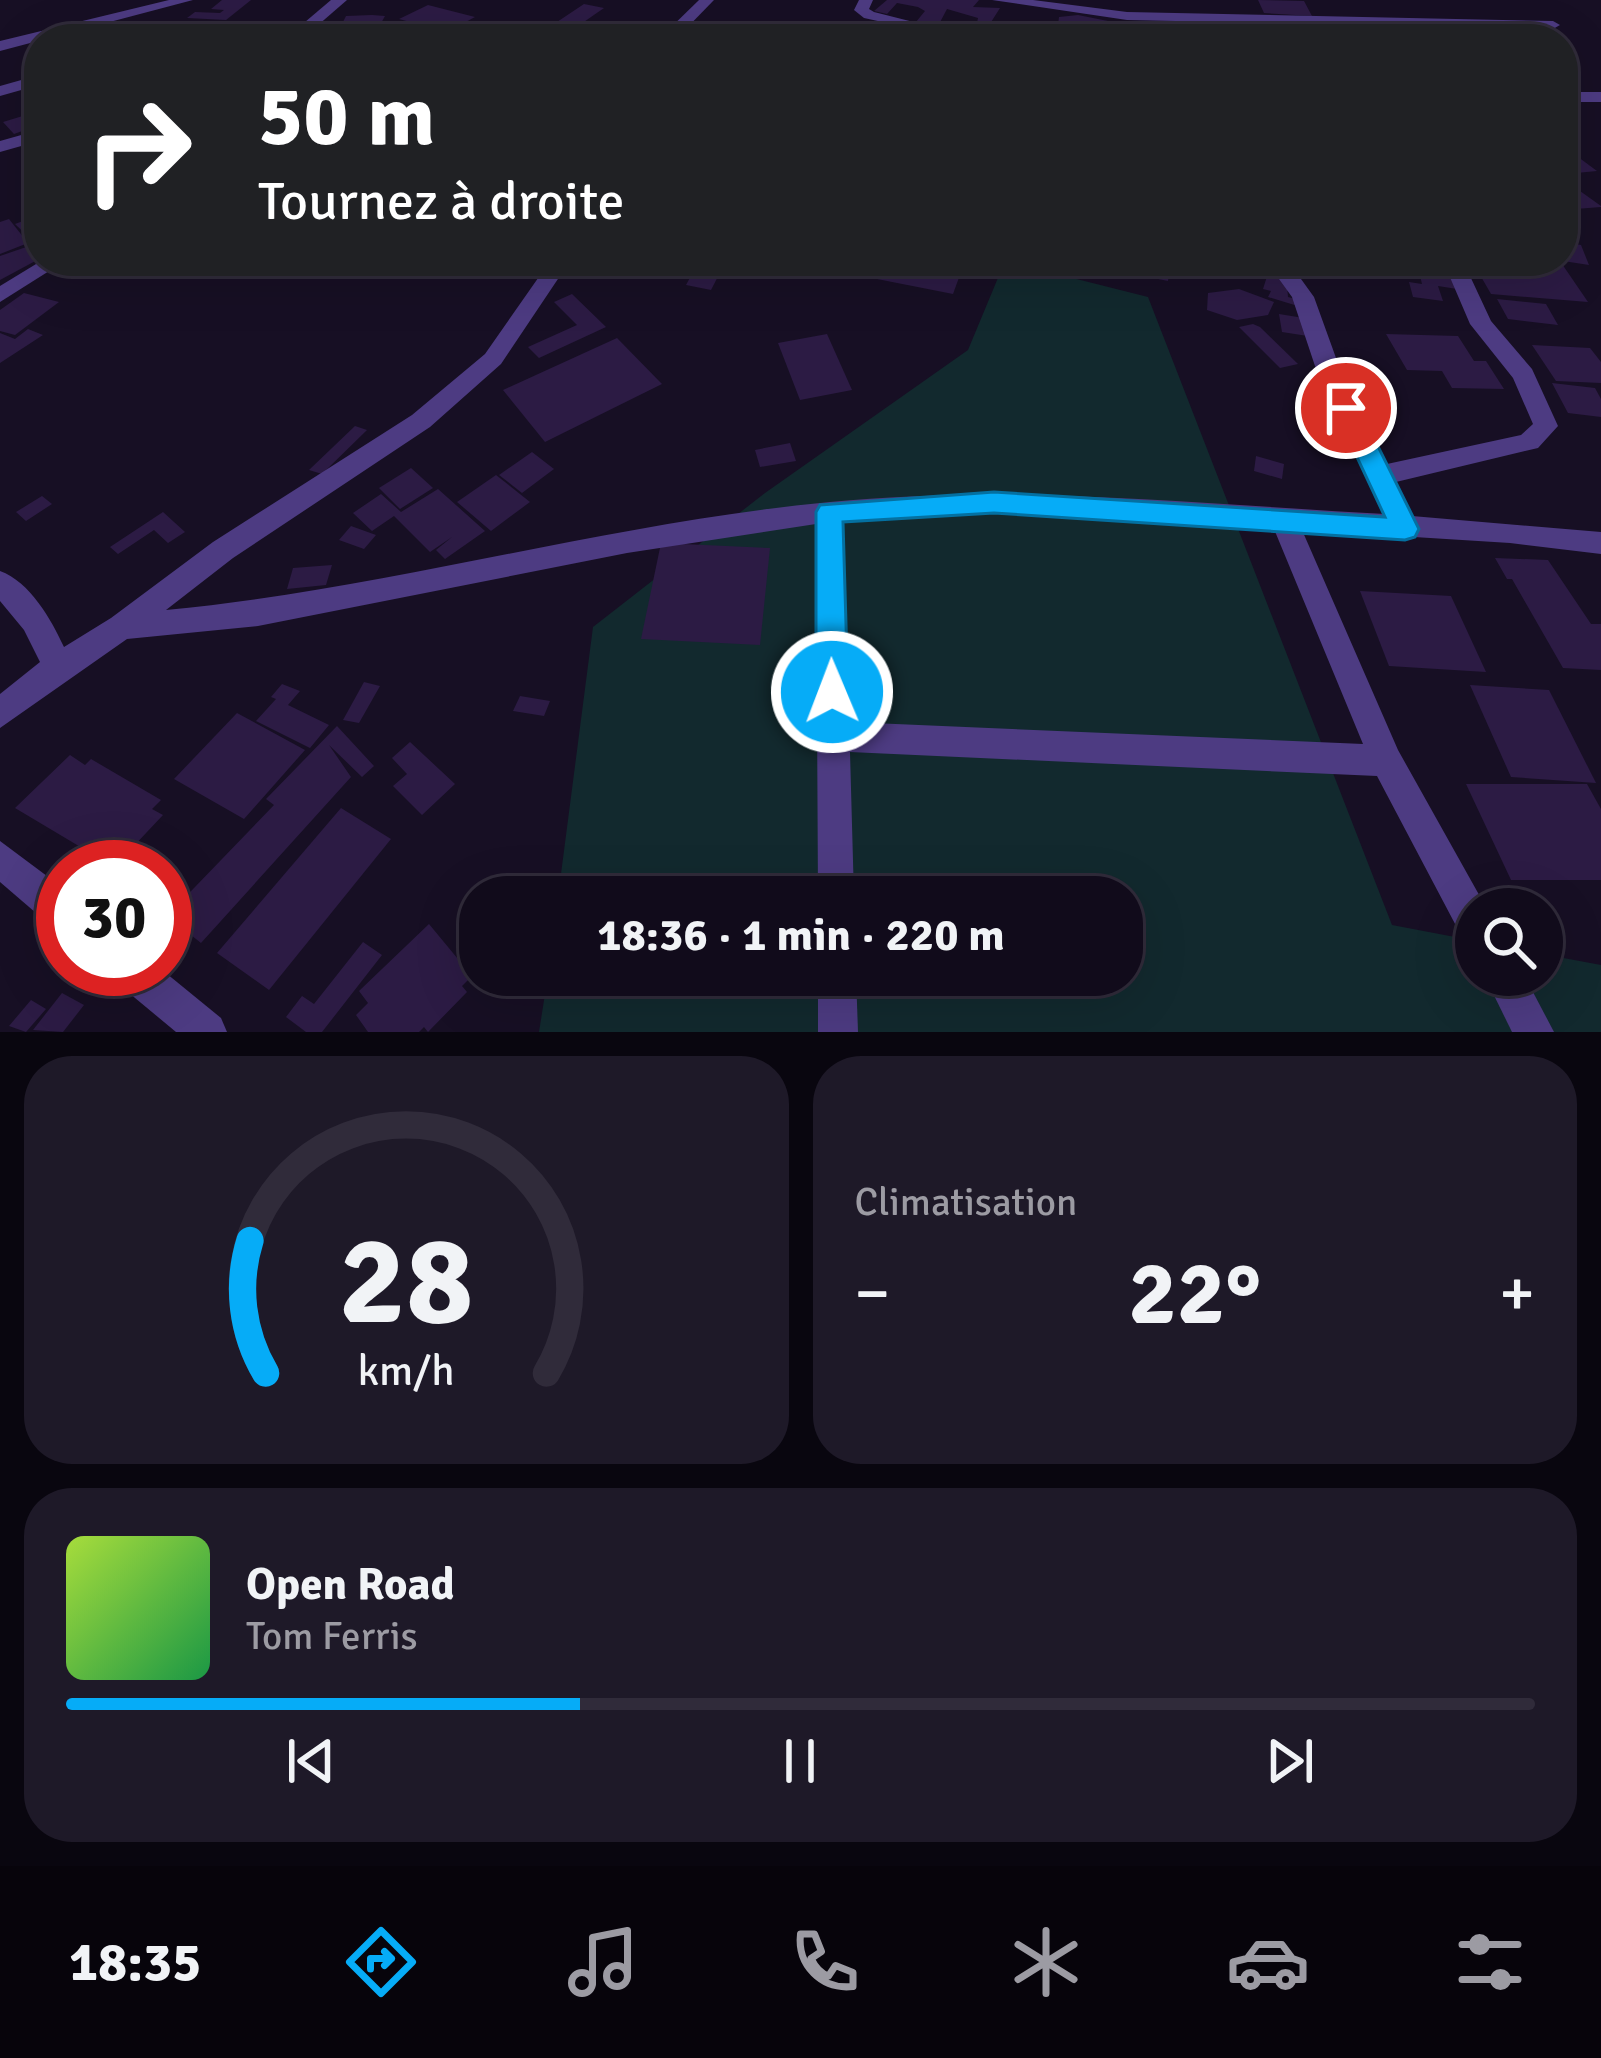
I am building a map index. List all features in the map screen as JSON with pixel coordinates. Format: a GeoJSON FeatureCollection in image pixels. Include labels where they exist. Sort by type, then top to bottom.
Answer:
{"type":"FeatureCollection","features":[{"type":"Feature","properties":{"kind":"street"},"geometry":{"type":"LineString","coordinates":[[68,24],[102,13],[186,0]]}},
{"type":"Feature","properties":{"kind":"street"},"geometry":{"type":"LineString","coordinates":[[311,24],[340,0]]}},
{"type":"Feature","properties":{"kind":"street"},"geometry":{"type":"LineString","coordinates":[[682,24],[707,0]]}},
{"type":"Feature","properties":{"kind":"street"},"geometry":{"type":"LineString","coordinates":[[866,0],[861,10],[869,15],[910,24]]}},
{"type":"Feature","properties":{"kind":"street"},"geometry":{"type":"LineString","coordinates":[[999,0],[1106,7],[1126,16],[1468,24]]}},
{"type":"Feature","properties":{"kind":"street"},"geometry":{"type":"LineString","coordinates":[[1126,16],[1126,24]]}},
{"type":"Feature","properties":{"kind":"street"},"geometry":{"type":"LineString","coordinates":[[0,296],[31,276]]}},
{"type":"Feature","properties":{"kind":"street"},"geometry":{"type":"LineString","coordinates":[[0,713],[223,550],[421,422],[493,358],[550,276]]}},
{"type":"Feature","properties":{"kind":"street"},"geometry":{"type":"LineString","coordinates":[[1291,276],[1325,362],[1405,529]]}},
{"type":"Feature","properties":{"kind":"street"},"geometry":{"type":"LineString","coordinates":[[1382,475],[1529,442],[1546,426],[1524,375],[1481,324],[1460,276]]}},
{"type":"Feature","properties":{"kind":"street"},"geometry":{"type":"LineString","coordinates":[[122,627],[258,614],[627,542],[830,512],[994,502],[1510,532],[1601,543]]}},
{"type":"Feature","properties":{"kind":"street"},"geometry":{"type":"LineString","coordinates":[[830,512],[836,876]]}},
{"type":"Feature","properties":{"kind":"street"},"geometry":{"type":"LineString","coordinates":[[1284,520],[1386,761],[1455,888]]}},
{"type":"Feature","properties":{"kind":"street"},"geometry":{"type":"LineString","coordinates":[[0,583],[47,635],[57,667]]}},
{"type":"Feature","properties":{"kind":"street"},"geometry":{"type":"LineString","coordinates":[[833,736],[1386,761]]}},
{"type":"Feature","properties":{"kind":"street"},"geometry":{"type":"LineString","coordinates":[[0,859],[36,889]]}},
{"type":"Feature","properties":{"kind":"street"},"geometry":{"type":"LineString","coordinates":[[164,996],[207,1032]]}},
{"type":"Feature","properties":{"kind":"street"},"geometry":{"type":"LineString","coordinates":[[837,996],[838,1032]]}},
{"type":"Feature","properties":{"kind":"street"},"geometry":{"type":"LineString","coordinates":[[1514,996],[1534,1032]]}},
{"type":"Feature","properties":{"kind":"green space"},"geometry":{"type":"Polygon","coordinates":[[[999,276],[1065,276],[1148,297],[1392,925],[1455,937],[1455,996],[1563,996],[1563,958],[1601,965],[1601,1032],[539,1032],[545,996],[1143,996],[1143,876],[561,876],[593,627],[765,493],[968,350],[999,276]]]}},
{"type":"Feature","properties":{"kind":"building"},"geometry":{"type":"Polygon","coordinates":[[[222,0],[251,0],[226,20],[187,18],[195,12],[220,13],[224,10],[211,9],[222,0]]]}},
{"type":"Feature","properties":{"kind":"building"},"geometry":{"type":"Polygon","coordinates":[[[887,0],[979,0],[973,7],[1000,8],[990,24],[977,24],[978,18],[947,9],[939,24],[916,22],[925,11],[897,3],[887,14],[874,11],[887,0]]]}},
{"type":"Feature","properties":{"kind":"building"},"geometry":{"type":"Polygon","coordinates":[[[1258,0],[1304,1],[1312,16],[1264,13],[1258,0]]]}},
{"type":"Feature","properties":{"kind":"building"},"geometry":{"type":"Polygon","coordinates":[[[584,4],[604,8],[581,24],[557,22],[584,4]]]}},
{"type":"Feature","properties":{"kind":"building"},"geometry":{"type":"Polygon","coordinates":[[[428,5],[475,17],[462,24],[399,19],[428,5]]]}},
{"type":"Feature","properties":{"kind":"building"},"geometry":{"type":"Polygon","coordinates":[[[1078,15],[1113,24],[1058,24],[1059,17],[1078,15]]]}},
{"type":"Feature","properties":{"kind":"building"},"geometry":{"type":"Polygon","coordinates":[[[346,16],[385,16],[381,24],[342,24],[346,16]]]}},
{"type":"Feature","properties":{"kind":"building"},"geometry":{"type":"Polygon","coordinates":[[[24,116],[24,130],[14,134],[3,122],[24,116]]]}},
{"type":"Feature","properties":{"kind":"building"},"geometry":{"type":"Polygon","coordinates":[[[1578,157],[1597,171],[1578,173],[1578,157]]]}},
{"type":"Feature","properties":{"kind":"building"},"geometry":{"type":"Polygon","coordinates":[[[1580,191],[1601,207],[1578,209],[1580,191]]]}},
{"type":"Feature","properties":{"kind":"building"},"geometry":{"type":"Polygon","coordinates":[[[9,219],[24,245],[0,254],[0,222],[9,219]]]}},
{"type":"Feature","properties":{"kind":"building"},"geometry":{"type":"Polygon","coordinates":[[[1578,244],[1581,245],[1589,265],[1578,263],[1578,244]]]}},
{"type":"Feature","properties":{"kind":"building"},"geometry":{"type":"Polygon","coordinates":[[[24,248],[24,267],[0,280],[0,256],[24,248]]]}},
{"type":"Feature","properties":{"kind":"building"},"geometry":{"type":"Polygon","coordinates":[[[691,276],[718,276],[711,290],[686,285],[691,276]]]}},
{"type":"Feature","properties":{"kind":"building"},"geometry":{"type":"Polygon","coordinates":[[[878,276],[960,276],[953,294],[878,276]]]}},
{"type":"Feature","properties":{"kind":"building"},"geometry":{"type":"Polygon","coordinates":[[[1267,276],[1286,276],[1288,297],[1303,301],[1301,307],[1268,297],[1271,291],[1263,289],[1267,276]]]}},
{"type":"Feature","properties":{"kind":"building"},"geometry":{"type":"Polygon","coordinates":[[[1420,276],[1453,276],[1457,289],[1438,286],[1443,301],[1413,297],[1409,282],[1422,284],[1420,276]]]}},
{"type":"Feature","properties":{"kind":"building"},"geometry":{"type":"Polygon","coordinates":[[[1481,276],[1570,276],[1588,302],[1491,294],[1481,276]]]}},
{"type":"Feature","properties":{"kind":"building"},"geometry":{"type":"Polygon","coordinates":[[[1239,289],[1274,302],[1268,315],[1237,320],[1207,310],[1208,293],[1239,289]]]}},
{"type":"Feature","properties":{"kind":"building"},"geometry":{"type":"Polygon","coordinates":[[[24,293],[59,302],[15,335],[0,331],[0,310],[24,293]]]}},
{"type":"Feature","properties":{"kind":"building"},"geometry":{"type":"Polygon","coordinates":[[[572,294],[606,327],[539,358],[528,347],[577,325],[554,302],[572,294]]]}},
{"type":"Feature","properties":{"kind":"building"},"geometry":{"type":"Polygon","coordinates":[[[1497,299],[1546,304],[1558,325],[1508,319],[1497,299]]]}},
{"type":"Feature","properties":{"kind":"building"},"geometry":{"type":"Polygon","coordinates":[[[1279,314],[1310,319],[1314,337],[1282,332],[1279,314]]]}},
{"type":"Feature","properties":{"kind":"building"},"geometry":{"type":"Polygon","coordinates":[[[1253,324],[1298,364],[1280,368],[1239,327],[1253,324]]]}},
{"type":"Feature","properties":{"kind":"building"},"geometry":{"type":"Polygon","coordinates":[[[28,329],[43,335],[0,363],[0,333],[15,339],[28,329]]]}},
{"type":"Feature","properties":{"kind":"building"},"geometry":{"type":"Polygon","coordinates":[[[827,334],[852,390],[800,400],[778,343],[827,334]]]}},
{"type":"Feature","properties":{"kind":"building"},"geometry":{"type":"Polygon","coordinates":[[[1386,334],[1458,336],[1474,361],[1486,361],[1504,389],[1452,388],[1442,371],[1407,370],[1386,334]]]}},
{"type":"Feature","properties":{"kind":"building"},"geometry":{"type":"Polygon","coordinates":[[[617,338],[662,384],[545,442],[503,390],[617,338]]]}},
{"type":"Feature","properties":{"kind":"building"},"geometry":{"type":"Polygon","coordinates":[[[1532,345],[1590,348],[1601,362],[1601,383],[1556,381],[1532,345]]]}},
{"type":"Feature","properties":{"kind":"building"},"geometry":{"type":"Polygon","coordinates":[[[1552,383],[1595,388],[1601,399],[1601,417],[1568,413],[1552,383]]]}},
{"type":"Feature","properties":{"kind":"building"},"geometry":{"type":"Polygon","coordinates":[[[355,426],[367,430],[322,474],[309,470],[355,426]]]}},
{"type":"Feature","properties":{"kind":"building"},"geometry":{"type":"Polygon","coordinates":[[[790,443],[796,461],[760,467],[755,450],[790,443]]]}},
{"type":"Feature","properties":{"kind":"building"},"geometry":{"type":"Polygon","coordinates":[[[532,452],[554,469],[522,493],[499,475],[532,452]]]}},
{"type":"Feature","properties":{"kind":"building"},"geometry":{"type":"Polygon","coordinates":[[[1256,456],[1284,464],[1282,479],[1254,471],[1256,456]]]}},
{"type":"Feature","properties":{"kind":"building"},"geometry":{"type":"Polygon","coordinates":[[[411,468],[433,488],[400,509],[379,488],[411,468]]]}},
{"type":"Feature","properties":{"kind":"building"},"geometry":{"type":"Polygon","coordinates":[[[496,475],[530,502],[491,531],[457,502],[496,475]]]}},
{"type":"Feature","properties":{"kind":"building"},"geometry":{"type":"Polygon","coordinates":[[[438,489],[485,531],[445,559],[436,550],[452,537],[430,552],[394,516],[372,531],[353,513],[381,494],[401,512],[438,489]]]}},
{"type":"Feature","properties":{"kind":"building"},"geometry":{"type":"Polygon","coordinates":[[[42,496],[52,504],[26,521],[16,512],[42,496]]]}},
{"type":"Feature","properties":{"kind":"building"},"geometry":{"type":"Polygon","coordinates":[[[163,512],[185,532],[168,543],[154,530],[118,554],[110,547],[163,512]]]}},
{"type":"Feature","properties":{"kind":"building"},"geometry":{"type":"Polygon","coordinates":[[[351,526],[376,535],[364,549],[339,540],[351,526]]]}},
{"type":"Feature","properties":{"kind":"building"},"geometry":{"type":"Polygon","coordinates":[[[661,543],[770,548],[760,645],[641,639],[661,543]]]}},
{"type":"Feature","properties":{"kind":"building"},"geometry":{"type":"Polygon","coordinates":[[[1495,558],[1548,560],[1591,624],[1601,624],[1601,670],[1563,668],[1495,558]]]}},
{"type":"Feature","properties":{"kind":"building"},"geometry":{"type":"Polygon","coordinates":[[[332,565],[326,585],[287,589],[293,568],[332,565]]]}},
{"type":"Feature","properties":{"kind":"building"},"geometry":{"type":"Polygon","coordinates":[[[1360,591],[1451,596],[1486,672],[1389,666],[1360,591]]]}},
{"type":"Feature","properties":{"kind":"building"},"geometry":{"type":"Polygon","coordinates":[[[364,682],[380,686],[359,723],[343,720],[364,682]]]}},
{"type":"Feature","properties":{"kind":"building"},"geometry":{"type":"Polygon","coordinates":[[[282,684],[300,691],[288,705],[329,725],[310,748],[256,721],[276,699],[271,697],[282,684]]]}},
{"type":"Feature","properties":{"kind":"building"},"geometry":{"type":"Polygon","coordinates":[[[1470,685],[1549,690],[1596,783],[1511,777],[1470,685]]]}},
{"type":"Feature","properties":{"kind":"building"},"geometry":{"type":"Polygon","coordinates":[[[520,696],[550,701],[544,716],[513,711],[520,696]]]}},
{"type":"Feature","properties":{"kind":"building"},"geometry":{"type":"Polygon","coordinates":[[[237,713],[305,750],[244,819],[174,779],[237,713]]]}},
{"type":"Feature","properties":{"kind":"building"},"geometry":{"type":"Polygon","coordinates":[[[337,726],[374,766],[362,777],[329,745],[351,777],[201,943],[192,936],[192,890],[274,805],[266,799],[337,726]]]}},
{"type":"Feature","properties":{"kind":"building"},"geometry":{"type":"Polygon","coordinates":[[[410,742],[455,784],[422,815],[393,786],[407,774],[392,758],[410,742]]]}},
{"type":"Feature","properties":{"kind":"building"},"geometry":{"type":"Polygon","coordinates":[[[70,755],[85,765],[91,759],[161,800],[152,809],[163,815],[139,840],[69,840],[15,808],[70,755]]]}},
{"type":"Feature","properties":{"kind":"building"},"geometry":{"type":"Polygon","coordinates":[[[1466,784],[1587,784],[1601,809],[1601,880],[1511,880],[1466,784]]]}},
{"type":"Feature","properties":{"kind":"building"},"geometry":{"type":"Polygon","coordinates":[[[341,808],[391,839],[269,990],[217,953],[341,808]]]}},
{"type":"Feature","properties":{"kind":"building"},"geometry":{"type":"Polygon","coordinates":[[[429,924],[459,960],[459,996],[463,996],[428,1032],[424,1027],[419,1032],[368,1032],[356,1015],[368,1003],[359,991],[429,924]]]}},
{"type":"Feature","properties":{"kind":"building"},"geometry":{"type":"Polygon","coordinates":[[[363,942],[382,955],[322,1032],[306,1032],[286,1017],[302,996],[314,1004],[363,942]]]}},
{"type":"Feature","properties":{"kind":"building"},"geometry":{"type":"Polygon","coordinates":[[[60,996],[84,1005],[63,1032],[33,1030],[60,996]]]}},
{"type":"Feature","properties":{"kind":"building"},"geometry":{"type":"Polygon","coordinates":[[[31,1000],[46,1009],[26,1032],[9,1026],[31,1000]]]}},
{"type":"Feature","properties":{"kind":"route"},"geometry":{"type":"LineString","coordinates":[[832,692],[830,512],[994,502],[1405,529],[1346,408]]}}]}
